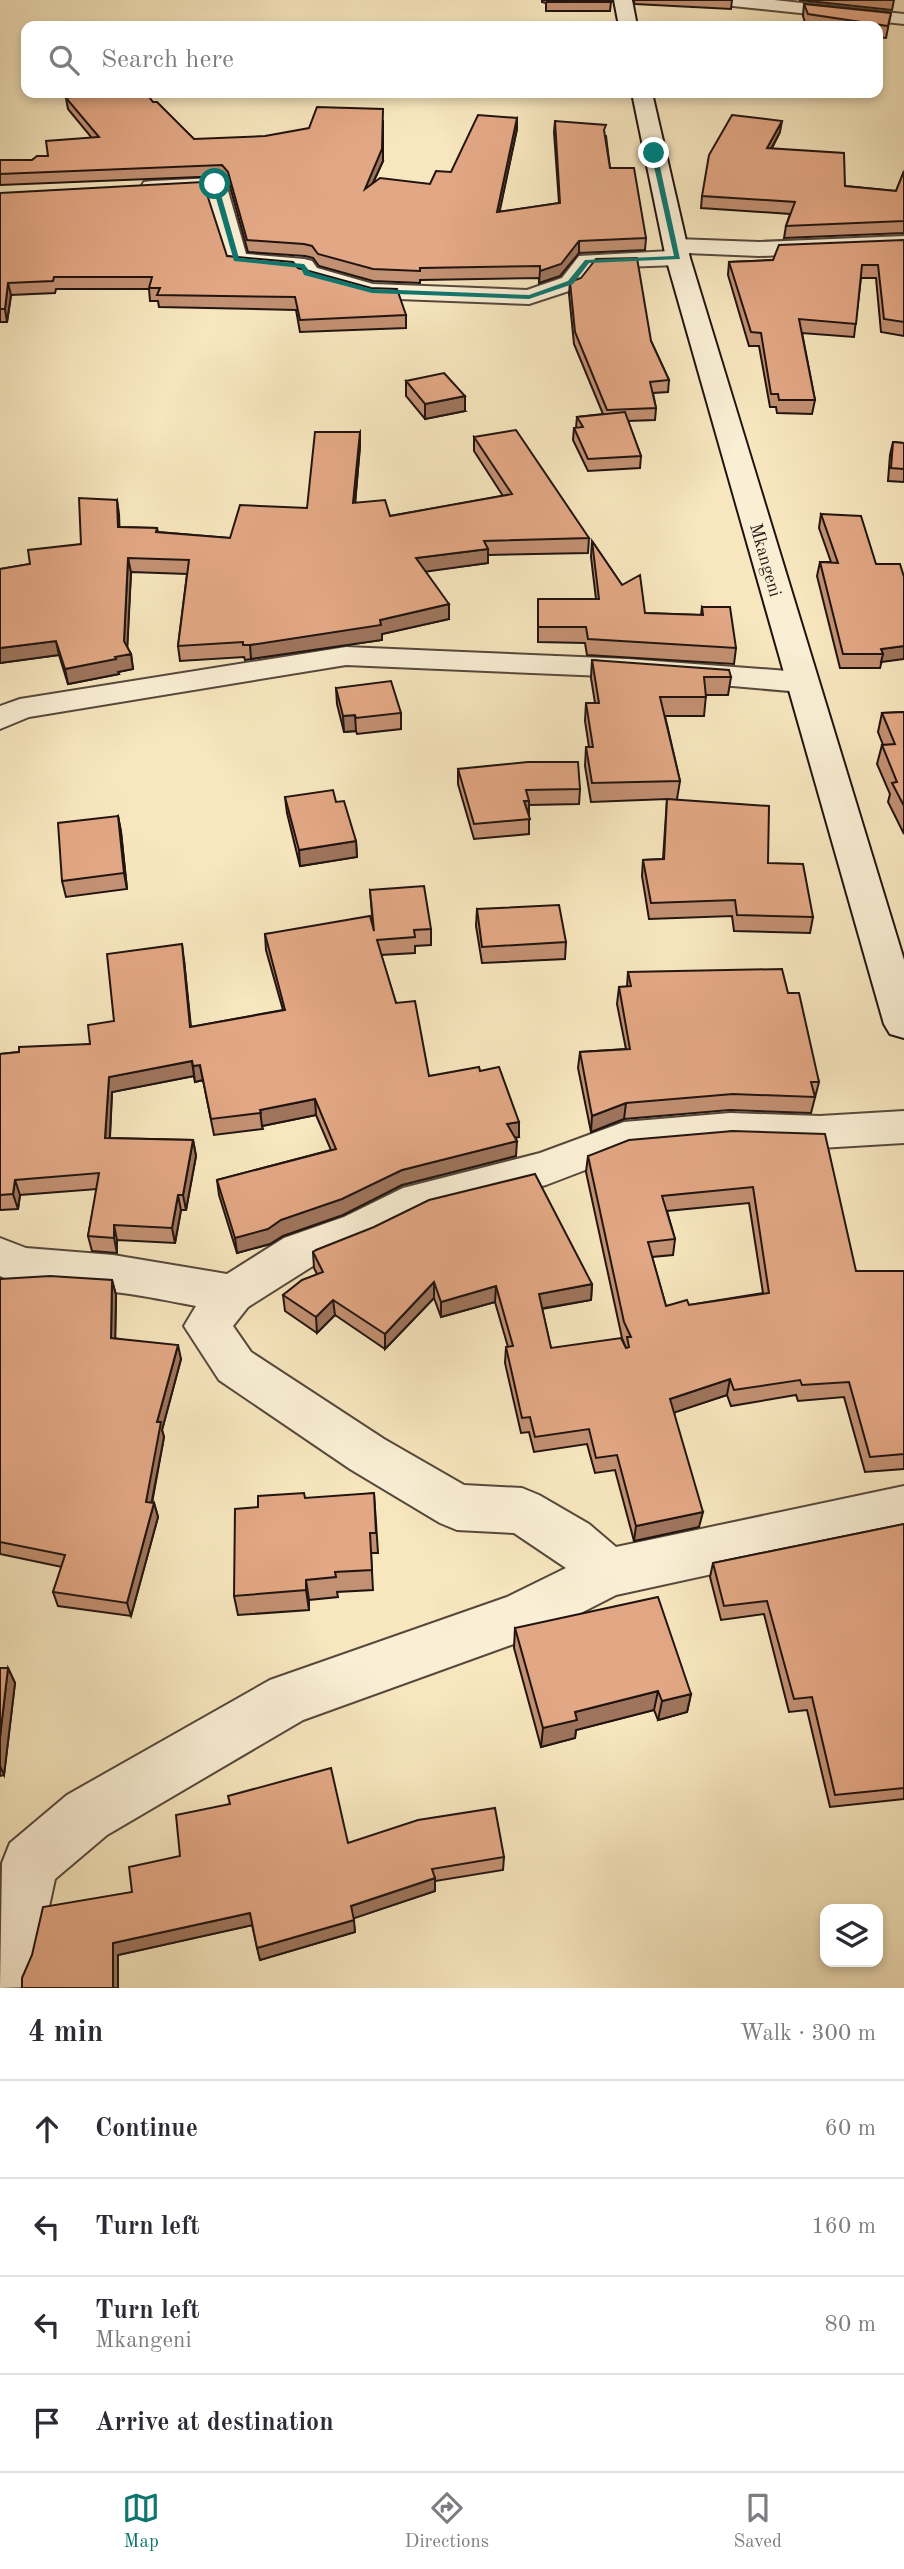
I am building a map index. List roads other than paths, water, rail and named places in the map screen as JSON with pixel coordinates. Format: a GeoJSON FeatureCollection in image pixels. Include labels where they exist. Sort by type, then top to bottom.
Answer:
{"type":"FeatureCollection","features":[{"type":"Feature","properties":{"kind":"street"},"geometry":{"type":"LineString","coordinates":[[623,0],[627,21]]}},
{"type":"Feature","properties":{"kind":"street"},"geometry":{"type":"LineString","coordinates":[[723,0],[904,19]]}},
{"type":"Feature","properties":{"kind":"street","name":"Mkangeni"},"geometry":{"type":"LineString","coordinates":[[643,98],[677,252],[904,1024]]}},
{"type":"Feature","properties":{"kind":"street"},"geometry":{"type":"LineString","coordinates":[[135,188],[215,184],[236,260],[304,266],[307,273],[372,291],[529,297],[570,283],[587,261],[677,252],[904,243]]}},
{"type":"Feature","properties":{"kind":"street"},"geometry":{"type":"LineString","coordinates":[[0,719],[20,709],[346,656],[628,668],[802,682]]}},
{"type":"Feature","properties":{"kind":"street"},"geometry":{"type":"LineString","coordinates":[[609,1573],[571,1541],[522,1511],[457,1507],[367,1454],[235,1366],[206,1326],[232,1294],[300,1251],[359,1229],[418,1200],[546,1168],[624,1138],[730,1129],[820,1132],[904,1127]]}},
{"type":"Feature","properties":{"kind":"street"},"geometry":{"type":"LineString","coordinates":[[0,1256],[21,1266],[113,1273],[232,1294]]}},
{"type":"Feature","properties":{"kind":"street"},"geometry":{"type":"LineString","coordinates":[[0,1975],[7,1966],[15,1863],[87,1815],[289,1699],[518,1618],[609,1573],[904,1509]]}}]}
